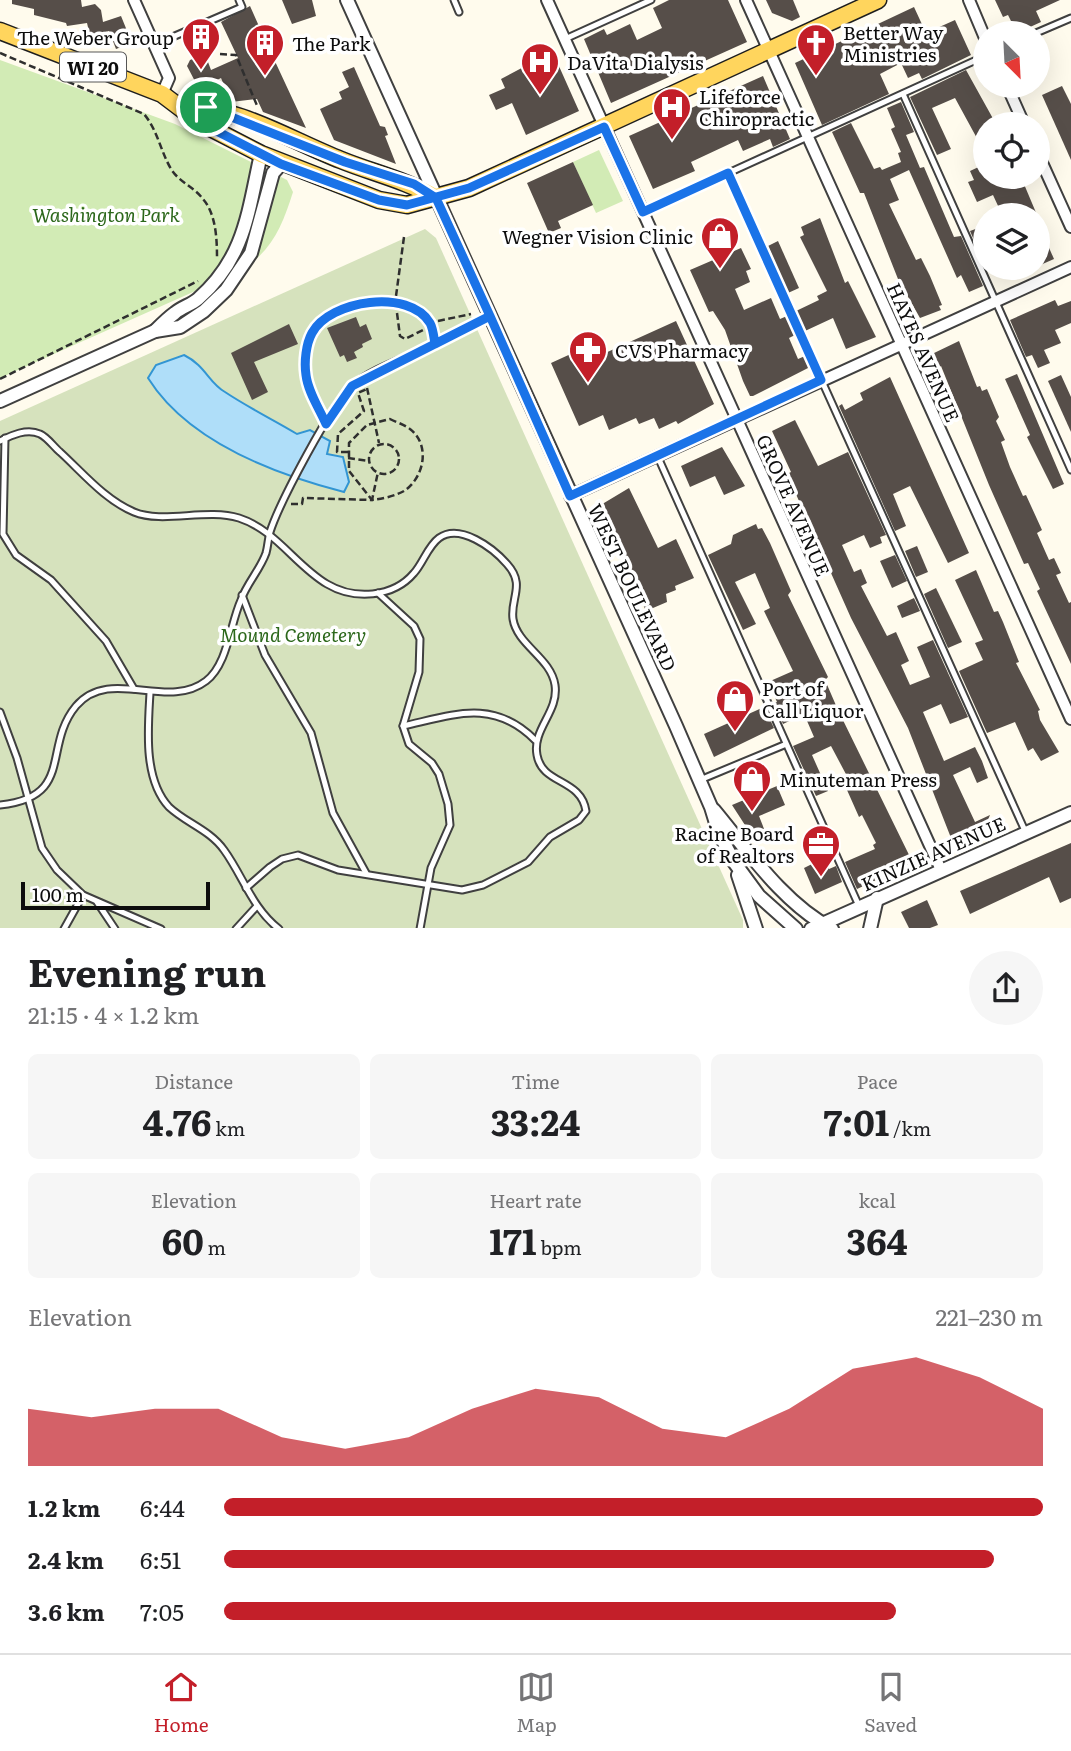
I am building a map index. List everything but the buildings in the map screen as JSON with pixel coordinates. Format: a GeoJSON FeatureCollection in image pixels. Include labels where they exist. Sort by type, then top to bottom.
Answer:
{"type":"FeatureCollection","features":[{"type":"Feature","properties":{"kind":"main road","name":"WI 20"},"geometry":{"type":"LineString","coordinates":[[0,31],[162,94],[184,107],[199,122],[281,164],[379,200],[407,205],[469,188],[878,0]]}},
{"type":"Feature","properties":{"kind":"main road","name":"WI 20"},"geometry":{"type":"LineString","coordinates":[[184,107],[206,107],[248,121],[345,162],[414,184],[436,198]]}},
{"type":"Feature","properties":{"kind":"main road"},"geometry":{"type":"LineString","coordinates":[[261,155],[282,147],[308,157],[345,162]]}},
{"type":"Feature","properties":{"kind":"street"},"geometry":{"type":"LineString","coordinates":[[134,0],[169,78],[162,94]]}},
{"type":"Feature","properties":{"kind":"street","name":"WEST BOULEVARD"},"geometry":{"type":"LineString","coordinates":[[347,0],[700,780],[719,833],[734,862],[759,896],[795,928]]}},
{"type":"Feature","properties":{"kind":"street","name":"GROVE AVENUE"},"geometry":{"type":"LineString","coordinates":[[547,0],[941,870]]}},
{"type":"Feature","properties":{"kind":"street","name":"HAYES AVENUE"},"geometry":{"type":"LineString","coordinates":[[746,0],[1071,719]]}},
{"type":"Feature","properties":{"kind":"street"},"geometry":{"type":"LineString","coordinates":[[969,0],[978,21]]}},
{"type":"Feature","properties":{"kind":"street"},"geometry":{"type":"LineString","coordinates":[[155,331],[174,313],[196,301],[223,274],[238,248],[261,155]]}},
{"type":"Feature","properties":{"kind":"street"},"geometry":{"type":"LineString","coordinates":[[0,401],[155,331],[180,327],[204,311],[226,290],[251,253],[272,173],[281,164]]}},
{"type":"Feature","properties":{"kind":"street"},"geometry":{"type":"LineString","coordinates":[[1050,181],[1071,227]]}},
{"type":"Feature","properties":{"kind":"street"},"geometry":{"type":"LineString","coordinates":[[570,496],[1071,267]]}},
{"type":"Feature","properties":{"kind":"street","name":"WEST BOULEVARD"},"geometry":{"type":"LineString","coordinates":[[711,807],[761,867],[822,927]]}},
{"type":"Feature","properties":{"kind":"street","name":"KINZIE AVENUE"},"geometry":{"type":"LineString","coordinates":[[822,927],[859,906],[1071,813]]}},
{"type":"Feature","properties":{"kind":"street"},"geometry":{"type":"LineString","coordinates":[[734,862],[756,928]]}},
{"type":"Feature","properties":{"kind":"street"},"geometry":{"type":"LineString","coordinates":[[870,928],[877,898]]}},
{"type":"Feature","properties":{"kind":"lane"},"geometry":{"type":"LineString","coordinates":[[154,45],[242,7],[239,0]]}},
{"type":"Feature","properties":{"kind":"lane"},"geometry":{"type":"LineString","coordinates":[[453,0],[459,12]]}},
{"type":"Feature","properties":{"kind":"lane"},"geometry":{"type":"LineString","coordinates":[[565,39],[649,0]]}},
{"type":"Feature","properties":{"kind":"lane"},"geometry":{"type":"LineString","coordinates":[[1050,27],[1071,18]]}},
{"type":"Feature","properties":{"kind":"lane"},"geometry":{"type":"LineString","coordinates":[[643,212],[973,62]]}},
{"type":"Feature","properties":{"kind":"lane"},"geometry":{"type":"LineString","coordinates":[[903,94],[1071,470]]}},
{"type":"Feature","properties":{"kind":"lane"},"geometry":{"type":"LineString","coordinates":[[728,173],[1026,833]]}},
{"type":"Feature","properties":{"kind":"lane"},"geometry":{"type":"LineString","coordinates":[[326,424],[309,389],[305,372],[307,347],[313,331],[326,318],[361,302],[396,302],[414,309],[430,323],[435,344]]}},
{"type":"Feature","properties":{"kind":"lane"},"geometry":{"type":"LineString","coordinates":[[0,805],[28,800],[44,787],[57,764],[61,737],[77,706],[91,695],[109,688],[150,693],[187,690],[205,682],[216,671],[242,595],[266,553],[270,533],[293,484],[326,424],[352,386],[490,316]]}},
{"type":"Feature","properties":{"kind":"lane"},"geometry":{"type":"LineString","coordinates":[[134,689],[106,641],[51,580],[16,555],[3,534],[3,440],[24,432],[41,435],[116,502],[136,513],[203,513],[239,518],[270,533],[326,583],[346,593],[378,593],[400,585],[414,574],[437,539],[452,533],[472,538],[507,564],[517,580],[513,618],[519,635],[547,668],[555,685],[550,713],[535,740],[537,759],[554,778],[573,787],[584,799],[586,811],[579,820],[550,837],[528,862],[483,885],[463,890],[338,870],[298,855],[282,859],[246,888]]}},
{"type":"Feature","properties":{"kind":"lane"},"geometry":{"type":"LineString","coordinates":[[657,455],[784,745],[859,906]]}},
{"type":"Feature","properties":{"kind":"lane"},"geometry":{"type":"LineString","coordinates":[[378,593],[414,626],[420,639],[419,672],[410,693],[403,726],[409,744],[432,763],[439,774],[448,804],[450,825],[430,868],[420,928]]}},
{"type":"Feature","properties":{"kind":"lane"},"geometry":{"type":"LineString","coordinates":[[242,595],[265,655],[312,733],[334,813],[366,873]]}},
{"type":"Feature","properties":{"kind":"lane"},"geometry":{"type":"LineString","coordinates":[[150,693],[149,740],[158,790],[170,807],[218,842],[257,906],[278,928]]}},
{"type":"Feature","properties":{"kind":"lane"},"geometry":{"type":"LineString","coordinates":[[0,712],[43,848],[57,870],[83,895],[159,928]]}},
{"type":"Feature","properties":{"kind":"lane"},"geometry":{"type":"LineString","coordinates":[[403,726],[459,712],[483,713],[511,721],[535,740]]}},
{"type":"Feature","properties":{"kind":"lane"},"geometry":{"type":"LineString","coordinates":[[700,780],[784,745]]}},
{"type":"Feature","properties":{"kind":"lane"},"geometry":{"type":"LineString","coordinates":[[65,928],[83,895]]}},
{"type":"Feature","properties":{"kind":"lane"},"geometry":{"type":"LineString","coordinates":[[97,902],[113,928]]}},
{"type":"Feature","properties":{"kind":"lane"},"geometry":{"type":"LineString","coordinates":[[237,928],[257,906]]}},
{"type":"Feature","properties":{"kind":"path"},"geometry":{"type":"LineString","coordinates":[[0,53],[144,114],[155,127],[175,175],[204,200],[211,212],[217,237],[217,260]]}},
{"type":"Feature","properties":{"kind":"path"},"geometry":{"type":"LineString","coordinates":[[220,54],[236,55],[259,106],[248,121]]}},
{"type":"Feature","properties":{"kind":"path"},"geometry":{"type":"LineString","coordinates":[[0,379],[202,279]]}},
{"type":"Feature","properties":{"kind":"path"},"geometry":{"type":"LineString","coordinates":[[364,378],[379,444]]}},
{"type":"Feature","properties":{"kind":"path"},"geometry":{"type":"LineString","coordinates":[[348,452],[337,452],[338,435],[364,411],[358,393],[367,388]]}},
{"type":"Feature","properties":{"kind":"path"},"geometry":{"type":"LineString","coordinates":[[294,504],[303,504],[303,498],[372,500],[403,491],[416,479],[423,463],[422,447],[412,430],[390,419],[367,425],[349,443],[349,471],[372,500]]}},
{"type":"Feature","properties":{"kind":"path"},"geometry":{"type":"LineString","coordinates":[[369,461],[371,451],[379,444]]}},
{"type":"Feature","properties":{"kind":"path"},"geometry":{"type":"LineString","coordinates":[[379,444],[394,447],[399,459],[393,471],[379,472]]}},
{"type":"Feature","properties":{"kind":"path"},"geometry":{"type":"LineString","coordinates":[[347,458],[369,461],[379,472]]}},
{"type":"Feature","properties":{"kind":"path"},"geometry":{"type":"LineString","coordinates":[[372,500],[379,472]]}},
{"type":"Feature","properties":{"kind":"green space","name":"Washington Park"},"geometry":{"type":"Polygon","coordinates":[[[0,60],[175,124],[287,180],[293,192],[274,238],[259,256],[238,272],[0,378],[0,60]]]}},
{"type":"Feature","properties":{"kind":"green space"},"geometry":{"type":"Polygon","coordinates":[[[599,150],[623,201],[596,213],[573,162],[599,150]]]}},
{"type":"Feature","properties":{"kind":"green space","name":"Mound Cemetery"},"geometry":{"type":"Polygon","coordinates":[[[425,229],[436,238],[743,920],[743,928],[0,928],[0,421],[425,229]]]}},
{"type":"Feature","properties":{"kind":"water"},"geometry":{"type":"Polygon","coordinates":[[[184,355],[197,364],[219,388],[243,403],[297,434],[310,430],[330,441],[327,454],[343,457],[349,482],[344,492],[262,465],[209,437],[186,420],[165,401],[148,378],[156,365],[184,355]]]}},
{"type":"Feature","properties":{"kind":"place","name":"The Weber Group"},"geometry":{"type":"Point","coordinates":[201,71]}},
{"type":"Feature","properties":{"kind":"place","name":"The Park"},"geometry":{"type":"Point","coordinates":[265,77]}},
{"type":"Feature","properties":{"kind":"place","name":"Better Way Ministries"},"geometry":{"type":"Point","coordinates":[816,77]}},
{"type":"Feature","properties":{"kind":"place","name":"DaVita Dialysis"},"geometry":{"type":"Point","coordinates":[540,96]}},
{"type":"Feature","properties":{"kind":"place","name":"Lifeforce Chiropractic"},"geometry":{"type":"Point","coordinates":[672,141]}},
{"type":"Feature","properties":{"kind":"place","name":"Wegner Vision Clinic"},"geometry":{"type":"Point","coordinates":[720,270]}},
{"type":"Feature","properties":{"kind":"place","name":"CVS Pharmacy"},"geometry":{"type":"Point","coordinates":[588,384]}},
{"type":"Feature","properties":{"kind":"place","name":"Port of Call Liquor"},"geometry":{"type":"Point","coordinates":[735,733]}},
{"type":"Feature","properties":{"kind":"place","name":"Minuteman Press"},"geometry":{"type":"Point","coordinates":[752,813]}},
{"type":"Feature","properties":{"kind":"place","name":"Racine Board of Realtors"},"geometry":{"type":"Point","coordinates":[821,878]}},
{"type":"Feature","properties":{"kind":"route"},"geometry":{"type":"LineString","coordinates":[[206,107],[184,107],[199,122],[281,164],[379,200],[407,205],[436,198],[469,188],[604,127],[643,212],[728,173],[821,380],[570,496],[490,316],[475,323],[435,344],[430,323],[414,309],[396,302],[361,302],[326,318],[313,331],[307,347],[305,372],[309,389],[326,424],[352,386],[378,370],[435,344],[490,316],[436,198],[414,184],[345,162],[248,121],[206,107]]}}]}
